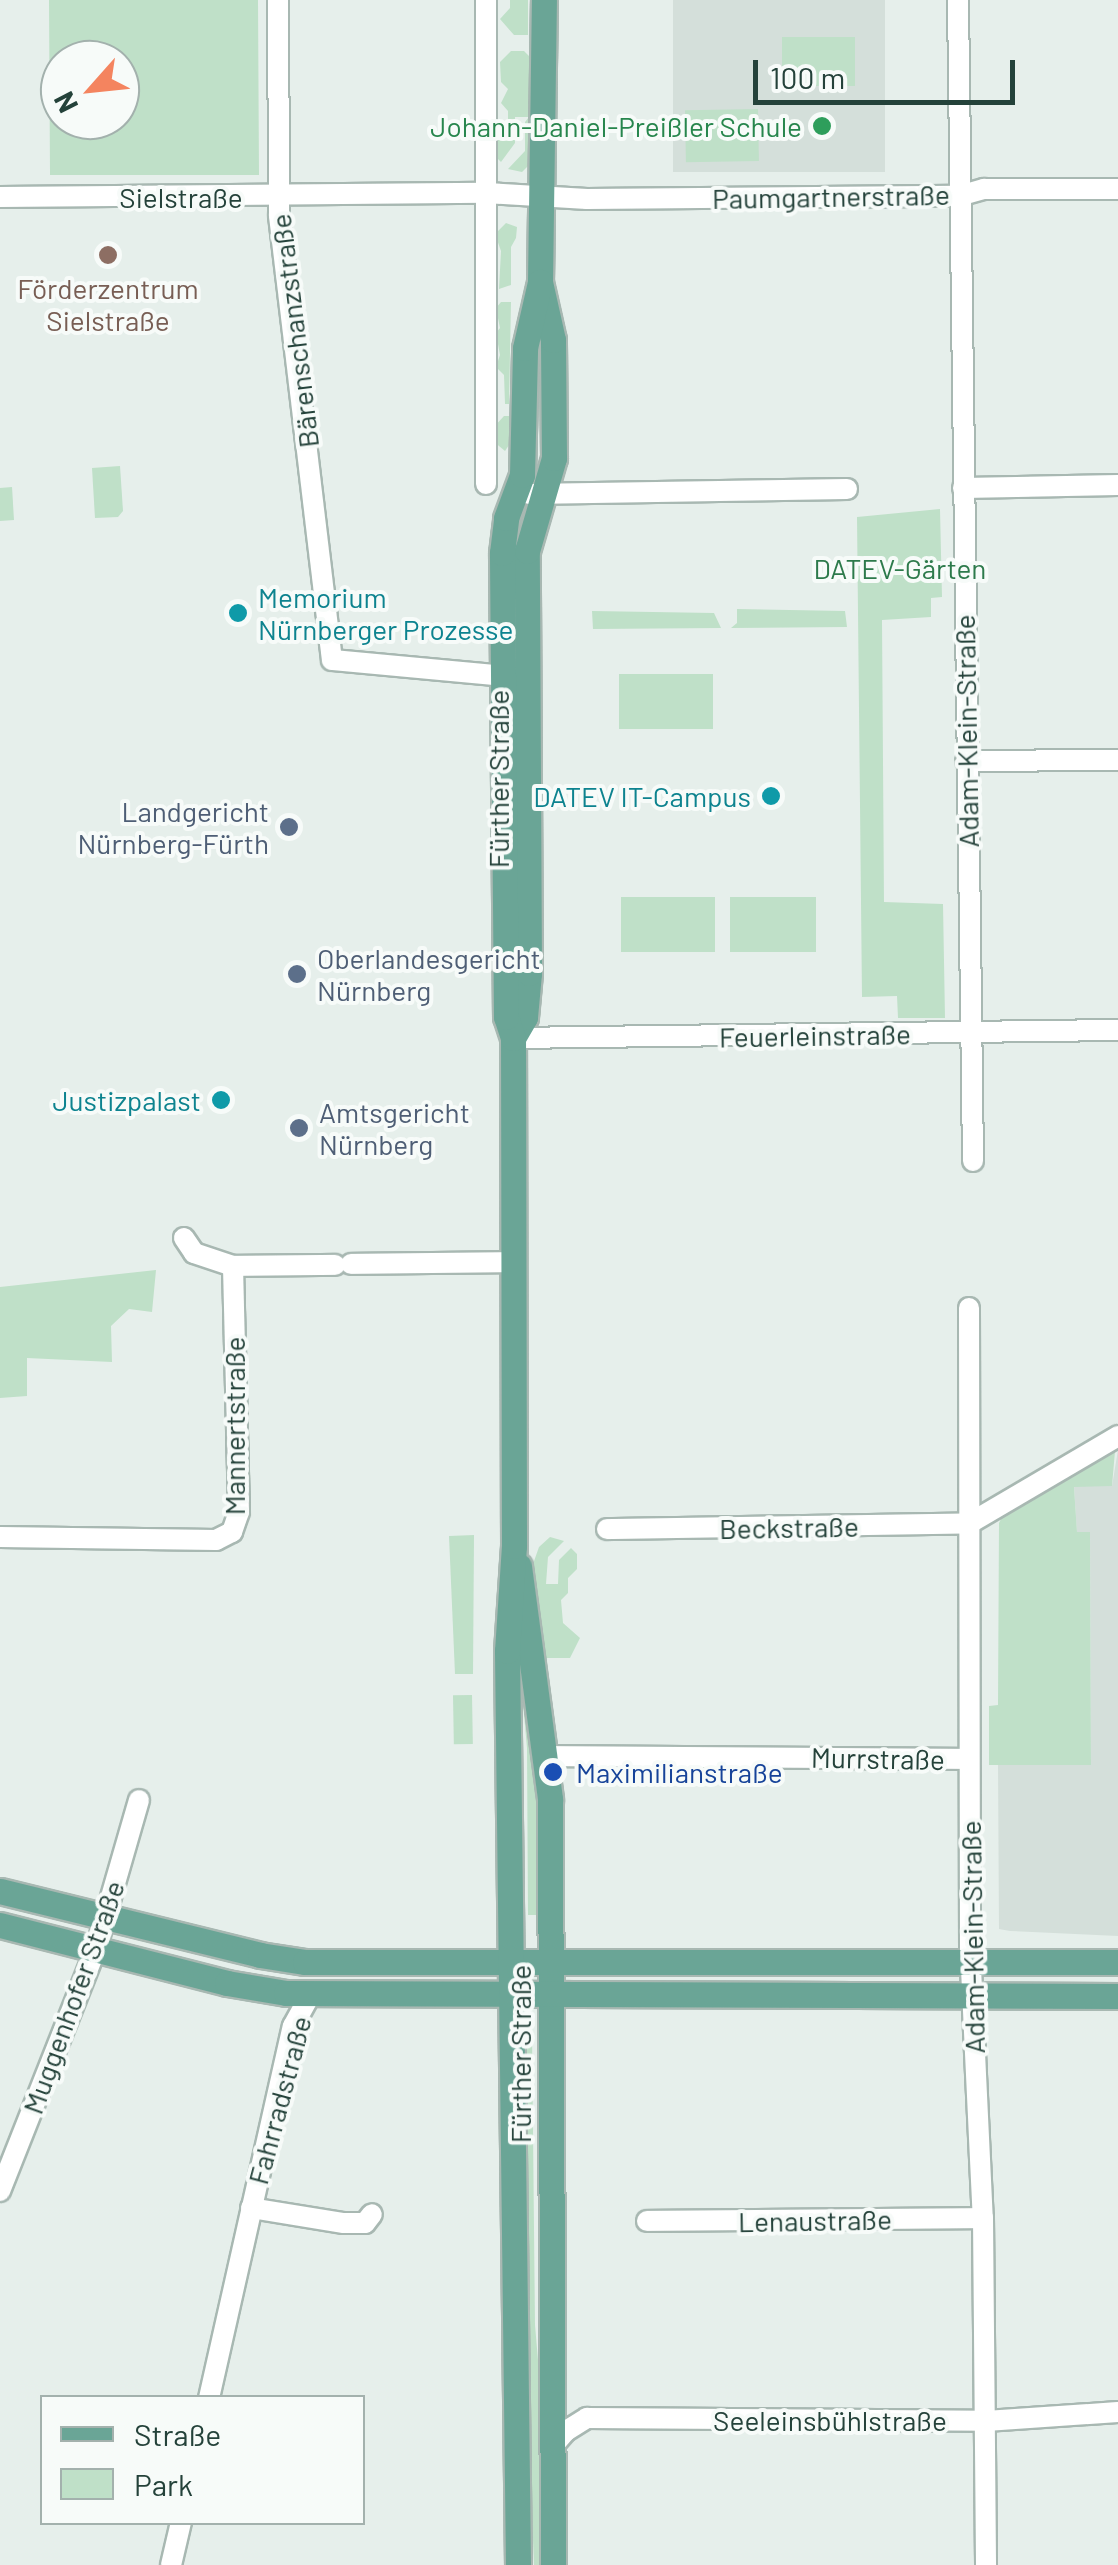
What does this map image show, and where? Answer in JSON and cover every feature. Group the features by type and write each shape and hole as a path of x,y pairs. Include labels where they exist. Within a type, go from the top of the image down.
{"main road":[{"name":"Fürther Straße","path":"518,2565 507,1650 514,1546 513,1038 506,1017 502,539 524,459 526,348 540,282 544,0"},
{"name":"Fürther Straße","path":"513,1038 525,1017 529,973 526,551 554,458 553,340 540,282"},
{"name":"Fürther Straße","path":"514,1546 547,1756 553,2565"},
{"path":"0,1891 305,1962 1118,1962"},
{"path":"0,1925 245,1988 311,1994 1118,1996"}],"street":[{"name":"Bärenschanzstraße","path":"278,0 279,196 332,660 502,676"},
{"path":"486,0 486,484"},
{"name":"Adam-Klein-Straße","path":"958,0 973,1161"},
{"name":"Paumgartnerstraße","path":"543,196 959,196 984,190 1118,189"},
{"name":"Sielstraße","path":"0,198 486,193 543,196"},
{"path":"963,488 1118,485"},
{"path":"515,494 847,489"},
{"path":"966,760 1118,760"},
{"name":"Feuerleinstraße","path":"513,1038 1118,1030"},
{"path":"184,1238 194,1253 233,1266 513,1262"},
{"name":"Mannertstraße","path":"0,1536 216,1540 232,1532 239,1512 233,1266"},
{"name":"Adam-Klein-Straße","path":"969,1308 971,1994 983,2218 986,2565"},
{"path":"970,1522 1118,1436"},
{"name":"Beckstraße","path":"607,1529 970,1522"},
{"name":"Murrstraße","path":"547,1756 969,1759"},
{"name":"Muggenhofer Straße","path":"0,2191 96,1949 139,1800"},
{"name":"Fahrradstraße","path":"210,2395 291,2034 311,1994"},
{"name":"Fahrradstraße","path":"251,2208 344,2223 365,2223 372,2214"},
{"name":"Lenaustraße","path":"646,2221 983,2218"},
{"name":"Seeleinsbühlstraße","path":"552,2447 566,2431 588,2418 986,2421 1118,2412"},
{"path":"171,2565 180,2525"}],"shaded area":[{"name":"Johann-Daniel-Preißler Schule","path":"673,0 885,0 885,172 673,172"},
{"path":"1118,1450 1118,1936 999,1929 998,1764 1091,1764 1090,1533 1077,1533 1074,1486 1112,1486"}],"green space":[{"path":"49,0 258,0 259,175 50,175 50,140 140,140 140,40 49,40"},
{"path":"510,0 528,0 528,35 514,35 500,19 510,8"},
{"path":"782,37 855,37 855,86 782,86"},
{"path":"511,51 524,51 530,57 531,163 522,172 508,169 525,151 525,122 529,117 515,117 515,143 501,162 497,158 497,140 508,128 508,111 501,103 508,89 501,82 500,62"},
{"path":"758,109 759,161 686,162 685,110"},
{"path":"506,223 517,227 516,238 511,247 511,285 499,289 501,251 495,234"},
{"path":"501,302 511,302 509,404 505,404 504,375 496,367 500,355 496,333 500,328 496,308"},
{"path":"504,416 512,416 513,439 505,451 493,441 493,428"},
{"path":"120,466 123,511 118,517 95,518 92,468"},
{"path":"12,487 14,520 0,521 0,488"},
{"name":"DATEV-Gärten","path":"940,509 942,597 931,598 931,617 882,620 884,902 943,904 945,1018 898,1018 897,996 862,997 857,517"},
{"path":"737,609 845,611 847,627 731,628 737,623"},
{"path":"592,611 714,613 721,628 593,629"},
{"path":"619,674 713,674 713,729 619,729"},
{"path":"621,897 715,897 715,952 621,952"},
{"path":"730,897 816,897 816,952 730,952"},
{"path":"156,1270 152,1312 129,1309 111,1326 112,1362 27,1358 27,1396 0,1398 0,1287"},
{"path":"1115,1451 1112,1486 1074,1487 1077,1532 1090,1532 1091,1765 989,1765 989,1706 998,1705 999,1523 1003,1515"},
{"path":"474,1535 473,1674 455,1674 449,1536"},
{"path":"550,1537 564,1541 548,1557 546,1584 558,1584 559,1560 571,1548 577,1554 577,1569 568,1578 568,1593 561,1600 563,1623 580,1638 570,1658 545,1658 533,1564 539,1547"},
{"path":"519,1658 538,1742 543,1915 528,1915 527,1748"},
{"path":"453,1695 472,1695 473,1744 454,1744"},
{"path":"522,2033 532,2033 535,2325 545,2442 545,2565 534,2565 524,2320"}],"place":[{"name":"Johann-Daniel-Preißler Schule","path":"822,126"},
{"name":"Förderzentrum Sielstraße","path":"108,255"},
{"name":"Memorium Nürnberger Prozesse","path":"238,613"},
{"name":"DATEV IT-Campus","path":"771,796"},
{"name":"Landgericht Nürnberg-Fürth","path":"289,827"},
{"name":"Oberlandesgericht Nürnberg","path":"297,974"},
{"name":"Justizpalast","path":"221,1100"},
{"name":"Amtsgericht Nürnberg","path":"299,1128"},
{"name":"Maximilianstraße","path":"553,1772"}]}
